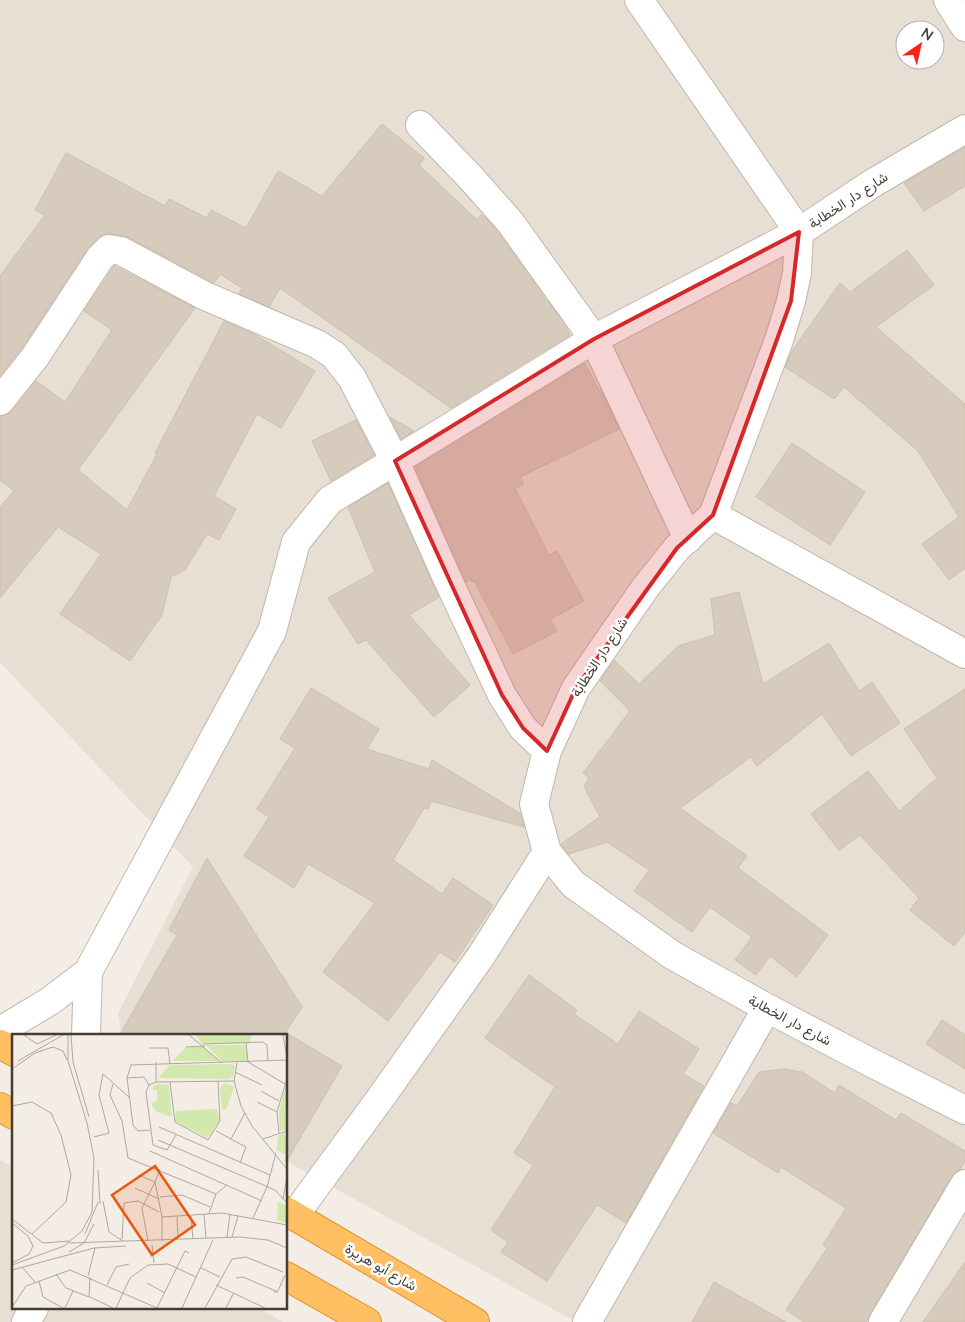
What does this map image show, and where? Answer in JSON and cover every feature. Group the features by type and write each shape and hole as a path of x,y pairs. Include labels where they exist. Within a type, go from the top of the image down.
{"highway":[{"path":"0,1044 12,1051"},
{"path":"0,1107 12,1114"},
{"name":"شارع أبو هريرة","path":"290,1214 475,1322"},
{"path":"288,1277 367,1322"}],"street":[{"path":"0,1030 50,1001 88,972 272,631 296,542 330,500 594,339 799,232 639,0"},
{"path":"948,0 965,27"},
{"path":"420,125 472,178 510,222 594,339 688,539"},
{"name":"شارع دار الخطابة","path":"965,129 873,183 799,232 797,273 791,301 779,340 713,515 677,548 645,588 576,688 547,751 534,804 547,852 574,884 672,955 767,1008 965,1110"},
{"path":"0,401 35,357 100,258 109,249 122,251 203,295 317,344 334,355 352,378 395,461 502,694 524,728 547,751"},
{"path":"713,515 965,654"},
{"path":"290,1214 382,1096 481,956 547,852"},
{"path":"86,1034 88,972"},
{"path":"587,1322 767,1008"},
{"path":"882,1322 965,1184"},
{"path":"26,1322 33,1310"}],"highlighted area":[{"path":"799,232 791,301 713,515 677,548 576,688 547,751 523,728 502,695 395,461 594,339"}],"shaded area":[{"path":"0,0 965,0 965,1322 576,1322 288,1162 288,1034 122,1034 118,1013 193,867 0,662"},
{"path":"0,1160 12,1167 12,1310 262,1310 283,1322 0,1322"}],"building":[{"path":"382,124 424,158 419,165 477,220 481,215 488,220 564,323 570,335 451,408 280,288 269,307 239,294 242,288 220,274 214,283 128,237 104,234 87,249 22,348 0,376 0,276 45,215 35,210 66,153 165,206 169,199 207,218 211,210 246,228 278,171 322,196"},
{"path":"965,147 965,186 924,211 904,183"},
{"path":"907,250 934,285 876,327 965,404 965,568 949,580 922,544 959,517 918,451 844,387 834,399 785,367 792,351 840,283 850,292"},
{"path":"114,266 195,308 78,470 127,510 224,321 254,334 315,371 281,428 257,414 214,496 236,509 219,540 207,534 185,570 171,577 162,615 130,661 60,614 101,554 58,527 0,598 0,507 14,491 0,480 0,416 12,411 36,381 65,402 112,330 84,311"},
{"path":"585,363 619,429 520,477 524,484 515,488 549,555 557,551 584,601 550,619 557,631 513,654 474,581 472,582 471,579 466,582 415,467"},
{"path":"390,417 414,431 401,439"},
{"path":"356,420 374,455 331,481 312,441"},
{"path":"792,443 865,492 830,545 756,497"},
{"path":"388,483 439,597 409,615 470,685 434,717 366,640 358,644 328,598 375,572 348,507"},
{"path":"739,592 763,684 829,643 859,691 872,682 900,723 851,756 822,714 757,766 751,757 680,808 747,856 738,868 828,935 797,977 770,956 756,975 735,960 752,937 710,907 692,932 634,891 649,870 607,842 569,854 561,844 600,817 584,786 589,778 583,773 630,711 600,681 614,660 639,684 678,646 715,635 711,599"},
{"path":"311,688 379,729 367,749 429,769 432,760 521,814 524,827 431,801 428,809 424,808 393,860 442,894 453,878 493,905 455,962 440,952 388,1021 323,972 375,903 308,864 294,888 244,856 269,817 257,809 295,748 280,739"},
{"path":"965,689 965,932 954,946 910,910 919,898 860,835 839,850 811,814 868,771 899,811 937,778 904,729"},
{"path":"207,858 302,1007 284,1034 120,1034 177,935 169,930"},
{"path":"529,975 577,1010 574,1014 618,1044 639,1011 699,1049 683,1074 704,1086 626,1223 597,1205 547,1281 501,1252 508,1242 491,1230 533,1165 514,1153 555,1087 485,1038"},
{"path":"942,1020 965,1035 965,1069 926,1044"},
{"path":"288,1034 342,1066 288,1159"},
{"path":"783,1069 802,1072 835,1093 839,1085 896,1120 901,1113 965,1151 965,1161 960,1170 952,1176 866,1322 804,1322 786,1310 827,1248 823,1245 846,1208 781,1167 778,1173 713,1133 731,1103 737,1106 759,1072"},
{"path":"965,1262 965,1322 923,1322"},
{"path":"714,1282 786,1322 692,1322"}]}
